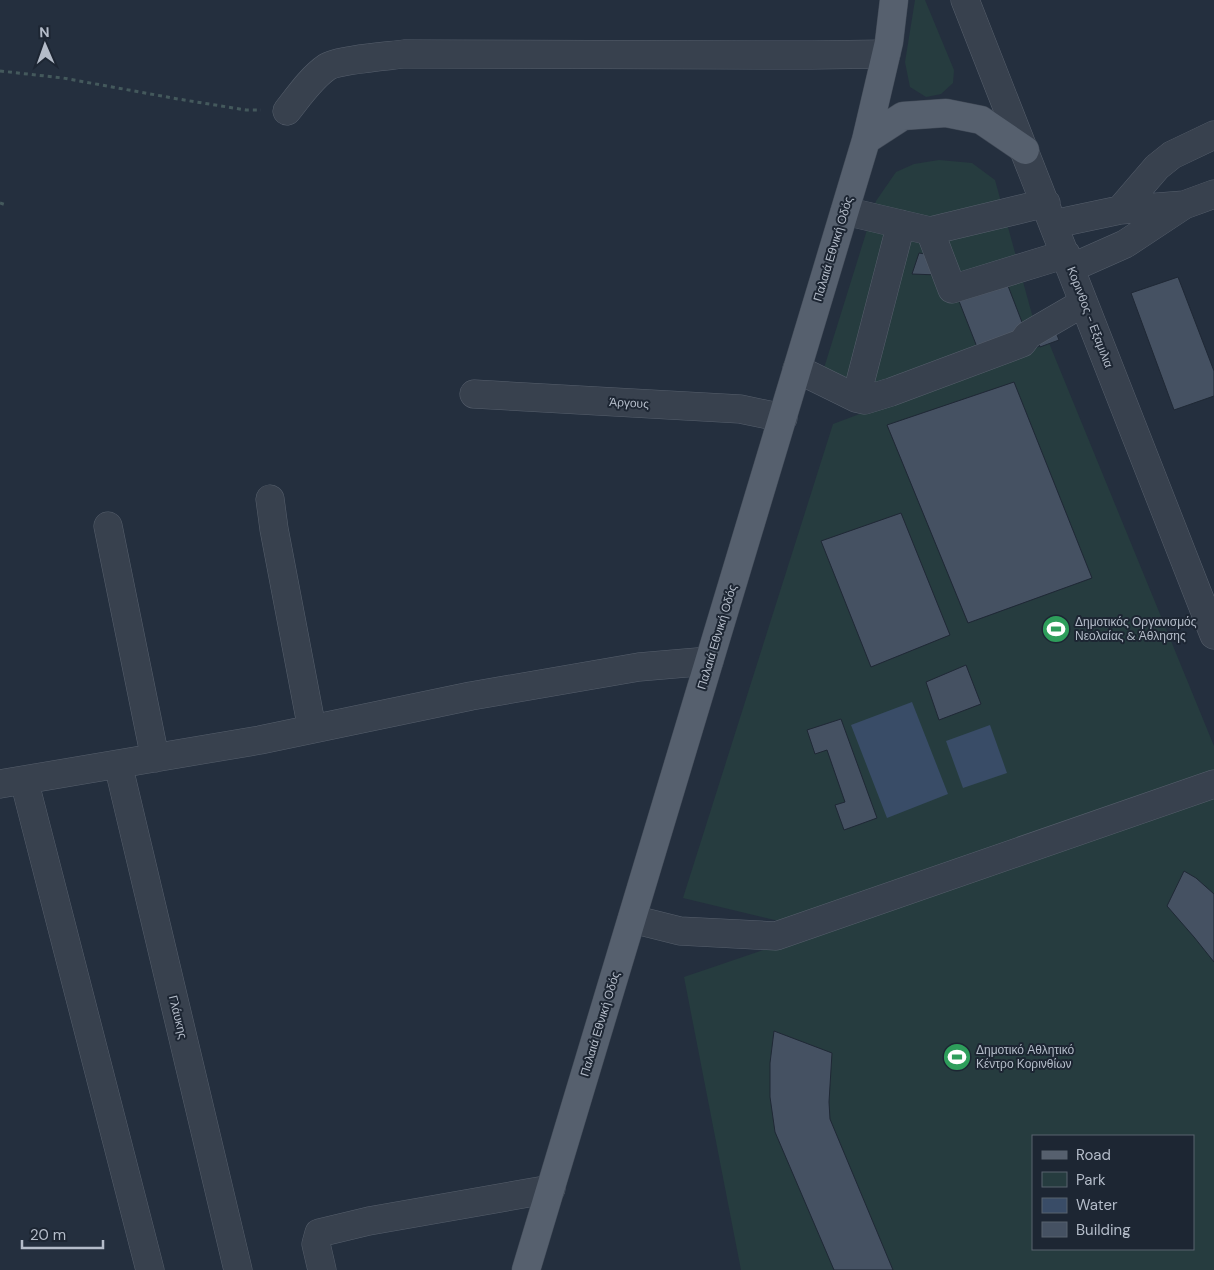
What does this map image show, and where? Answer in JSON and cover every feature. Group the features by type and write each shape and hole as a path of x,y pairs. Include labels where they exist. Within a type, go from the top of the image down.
{"main road":[{"name":"Παλαιά Εθνική Οδός","path":"526,1270 866,140 886,54 894,0"},
{"path":"866,140 903,116 946,113 981,120 1025,150"}],"street":[{"name":"Κορινθος - Εξαμιλια","path":"966,0 1214,635"},
{"path":"287,111 304,89 328,66 404,54 886,54"},
{"path":"1120,210 1157,167 1172,155 1214,135"},
{"path":"930,231 952,290 1068,261 1126,244 1184,205 1214,194"},
{"path":"845,211 930,231 1050,214 1184,205"},
{"path":"854,396 901,224"},
{"path":"797,369 865,400 1022,343 1028,334 1083,303"},
{"name":"Άργους","path":"474,394 740,409 783,418"},
{"path":"270,499 312,729"},
{"path":"108,526 155,758"},
{"path":"150,1270 6,781 260,740 471,696 639,666 710,661"},
{"name":"Γλάυκης","path":"118,764 238,1270"},
{"path":"632,918 680,931 776,936 1214,784"},
{"path":"322,1270 316,1244 319,1233 370,1221 551,1189"}],"path":[{"path":"0,71 63,78 178,100 246,110 287,111"},
{"path":"0,203 6,205"}],"green space":[{"path":"915,0 925,0 954,70 953,83 941,94 926,97 910,87 905,62"},
{"path":"939,160 972,163 995,180 1036,329 874,389 824,368 876,201 896,172 914,164"},
{"name":"Δημοτικός Οργανισμός Νεολαίας & Άθλησης","path":"1049,343 1214,746 1214,770 783,922 683,898 833,424","holes":["1014,382 1092,578 968,623 887,425","901,513 950,635 871,667 821,541","966,666 981,704 940,719 926,682","841,719 876,818 844,829 835,805 845,802 827,750 808,731"]},
{"name":"Δημοτικό Αθλητικό Κέντρο Κορινθίων","path":"1214,797 1214,1270 741,1270 684,977"}],"water":[{"path":"912,702 948,794 887,818 851,725"},
{"path":"990,725 1007,773 963,788 946,741"}],"building":[{"path":"919,253 931,255 938,275 912,274"},
{"path":"1178,277 1214,371 1214,396 1174,410 1131,293"},
{"path":"1005,278 1025,330 977,347 957,296"},
{"path":"1054,327 1059,340 1040,347 1036,334"},
{"path":"1014,382 1092,578 968,623 887,425"},
{"path":"901,513 950,635 871,667 821,541"},
{"path":"966,665 981,704 939,720 926,682"},
{"path":"841,719 877,818 844,830 835,805 845,802 827,750 815,754 807,730"},
{"path":"1184,871 1196,878 1214,894 1214,962 1167,906"},
{"path":"774,1031 832,1053 829,1102 830,1119 893,1270 834,1270 775,1132 770,1097 770,1063"}],"place":[{"name":"Δημοτικός Οργανισμός Νεολαίας & Άθλησης","path":"1056,629"},
{"name":"Δημοτικό Αθλητικό Κέντρο Κορινθίων","path":"957,1057"}]}
